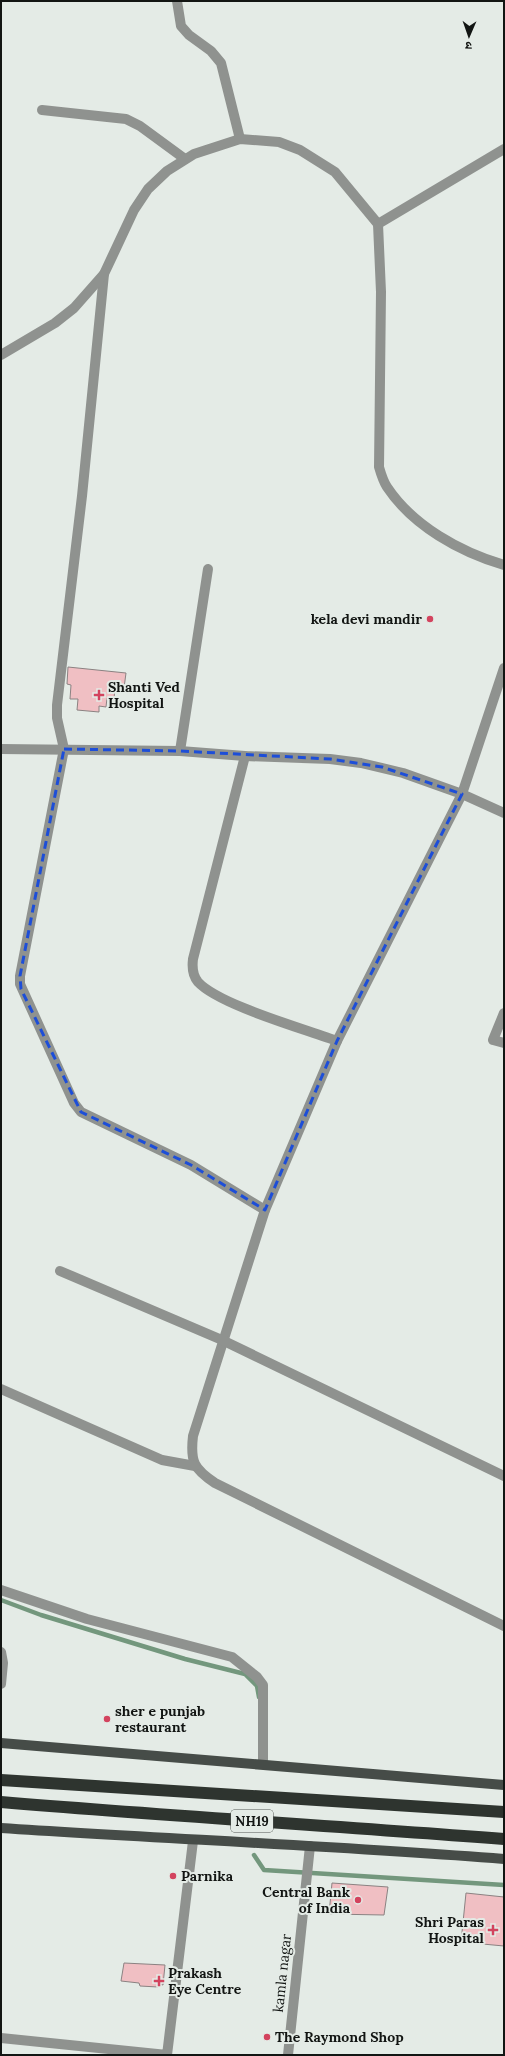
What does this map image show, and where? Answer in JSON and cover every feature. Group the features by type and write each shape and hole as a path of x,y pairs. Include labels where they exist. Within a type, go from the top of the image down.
{"highway":[{"name":"NH19","path":"1,1780 504,1812"},
{"name":"NH19","path":"1,1802 196,1818 312,1824 504,1839"}],"main road":[{"path":"1,1743 504,1785"},
{"path":"1,1828 504,1859"}],"street":[{"path":"177,1 181,26 189,35 211,50 221,63 240,139"},
{"path":"42,110 126,119 140,126 185,159"},
{"path":"1,355 55,323 74,308 104,274 134,210 148,189 167,171 194,154 240,139 279,142 300,150 335,172 378,224 381,292 378,467 387,487 413,516 447,542 479,557 504,565"},
{"path":"378,224 504,149"},
{"path":"104,274 82,496 57,705 57,718 64,749 20,976 21,989 74,1103 81,1112 191,1165 265,1210"},
{"path":"180,750 208,569"},
{"path":"504,668 462,794 337,1041 265,1210 222,1340 193,1436 192,1449 195,1466 202,1474 215,1483 504,1626"},
{"path":"1,749 180,750 245,756 330,759 361,763 403,773 462,794 504,813"},
{"path":"245,756 193,959 194,975 199,983 208,990 230,1002 337,1041"},
{"path":"504,1013 493,1040 504,1042"},
{"path":"60,1271 222,1340 504,1476"},
{"path":"1,1389 162,1460 195,1466"},
{"path":"1,1590 87,1619 232,1658 257,1676 262,1685 263,1764"},
{"path":"1,1652 3,1663 1,1684"},
{"path":"1,2038 167,2055 194,1841"},
{"name":"kamla nagar","path":"288,2055 310,1846"}],"highlighted area":[{"path":"64,749 180,751 330,759 382,767 462,794 337,1041 265,1210 191,1165 81,1112 21,989 20,976"}],"building":[{"path":"68,667 126,673 124,688 115,687 114,699 107,698 106,707 99,706 99,712 77,710 78,699 70,699 71,685 67,684"},
{"name":"Central Bank of India","path":"332,1883 388,1887 384,1915 329,1914"},
{"path":"466,1893 504,1897 504,1946 461,1942"},
{"path":"124,1963 165,1965 163,1985 159,1984 158,1987 140,1986 139,1983 121,1981"}],"waterway":[{"path":"1,1600 41,1615 185,1659 245,1674 257,1686 259,1697"},
{"path":"254,1855 264,1870 504,1885"}],"place":[{"name":"kela devi mandir","path":"430,619"},
{"name":"Shanti Ved Hospital","path":"99,695"},
{"name":"sher e punjab restaurant","path":"107,1719"},
{"name":"Parnika","path":"173,1876"},
{"name":"Central Bank of India","path":"358,1900"},
{"name":"Shri Paras Hospital","path":"493,1930"},
{"name":"Prakash Eye Centre","path":"159,1981"},
{"name":"The Raymond Shop","path":"267,2037"}]}
